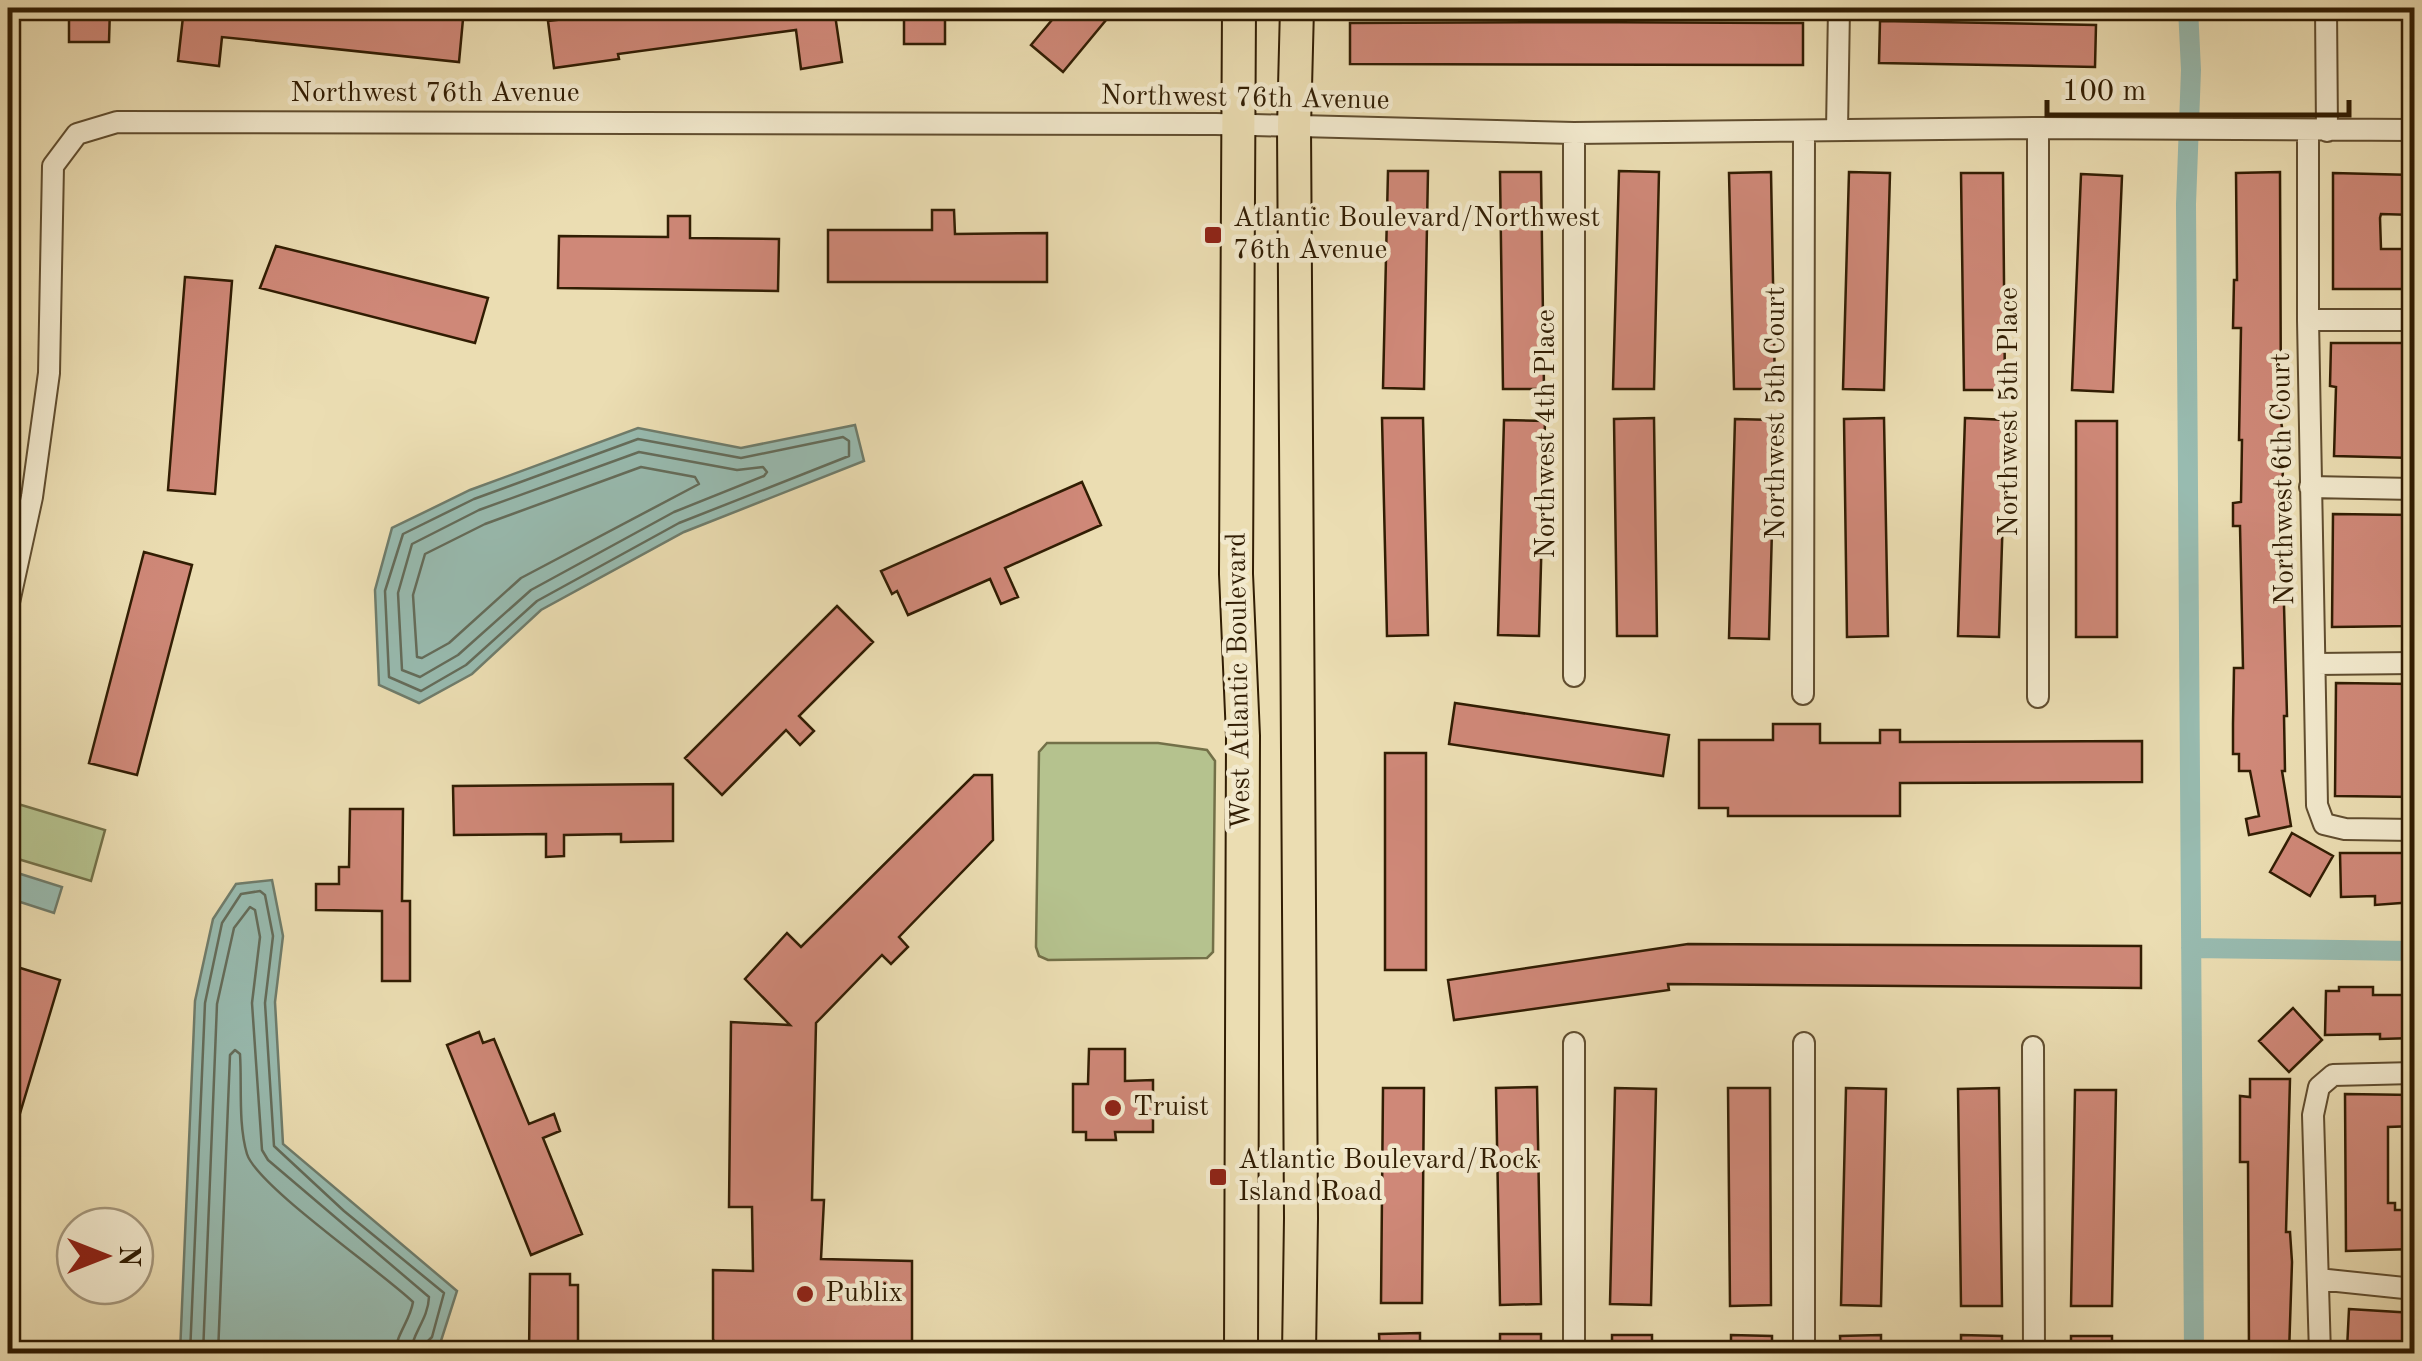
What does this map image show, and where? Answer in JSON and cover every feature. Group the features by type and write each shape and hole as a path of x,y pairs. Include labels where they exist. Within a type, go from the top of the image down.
{"main road":[{"name":"West Atlantic Boulevard","path":"1239,8 1236,574 1244,736 1241,1354"},
{"name":"West Atlantic Boulevard","path":"1297,8 1294,127 1299,1354"}],"street":[{"path":"1837,130 1839,8"},
{"name":"Northwest 6th Court","path":"2326,8 2308,320 2317,805 2324,824 2345,829 2414,830"},
{"name":"Northwest 76th Avenue","path":"8,607 32,497 49,374 52,166 77,134 117,122 1239,124 1574,132 2414,130"},
{"name":"Northwest 5th Place","path":"2038,128 2038,696"},
{"name":"Northwest 4th Place","path":"1574,132 1574,676"},
{"name":"Northwest 5th Court","path":"1804,132 1804,694"},
{"path":"2308,320 2414,320"},
{"path":"2310,487 2414,489"},
{"path":"2316,664 2414,663"},
{"path":"1574,1043 1574,1354"},
{"path":"1804,1044 1804,1354"},
{"path":"2034,1047 2034,1354"},
{"path":"2320,1354 2313,1115 2319,1086 2334,1074 2414,1073"},
{"path":"2318,1279 2414,1288"}],"green space":[{"path":"1047,743 1158,743 1207,750 1215,761 1213,952 1207,958 1048,960 1039,956 1039,752"},
{"path":"8,801 105,830 91,881 8,856"}],"water":[{"path":"855,425 864,461 684,532 541,610 472,674 419,703 379,685 375,590 392,528 470,490 638,428 741,448"},
{"path":"8,870 62,887 54,913 8,898"},
{"path":"272,880 283,936 275,1002 283,1144 457,1291 440,1344 427,1353 180,1353 195,1001 213,919 236,884"}],"building":[{"path":"69,8 110,8 109,42 69,42"},
{"path":"184,8 353,8 463,19 459,62 222,37 219,66 178,61"},
{"path":"655,8 834,8 842,62 801,69 796,30 618,54 619,59 554,68 548,21"},
{"path":"904,8 945,8 945,44 904,44"},
{"path":"1062,8 1116,8 1063,72 1031,45"},
{"path":"1880,21 2096,25 2095,67 1879,63"},
{"path":"1350,23 1803,23 1803,65 1350,64"},
{"path":"1388,171 1428,171 1424,389 1383,388"},
{"path":"1619,171 1659,172 1654,389 1613,389"},
{"path":"1500,172 1541,172 1544,389 1503,389"},
{"path":"1771,172 1775,389 1734,389 1729,173"},
{"path":"1849,172 1890,173 1884,390 1843,389"},
{"path":"2280,172 2281,421 2285,447 2281,495 2287,716 2282,771 2291,826 2249,835 2246,819 2259,816 2250,771 2239,771 2239,754 2233,754 2234,668 2243,668 2240,526 2233,526 2233,503 2241,502 2242,440 2241,328 2233,328 2237,280 2236,173"},
{"path":"1961,173 2003,173 2005,390 1964,390"},
{"path":"2333,173 2414,175 2414,215 2381,214 2380,218 2381,249 2414,249 2414,289 2333,289"},
{"path":"2081,174 2122,176 2113,392 2072,390"},
{"path":"932,210 954,210 955,234 1047,233 1047,282 828,282 828,230 932,230"},
{"path":"668,216 690,216 690,238 779,239 778,291 558,288 559,236 668,237"},
{"path":"276,246 488,298 475,343 260,288"},
{"path":"185,277 232,281 215,494 168,490"},
{"path":"2331,343 2414,343 2414,458 2334,456 2336,387 2330,386"},
{"path":"1382,418 1423,418 1428,635 1387,636"},
{"path":"1654,418 1657,636 1617,636 1614,419"},
{"path":"1884,418 1888,636 1847,637 1844,419"},
{"path":"1965,418 2006,420 1999,637 1958,636"},
{"path":"1735,419 1775,420 1769,639 1729,638"},
{"path":"1504,420 1545,421 1539,636 1498,635"},
{"path":"2076,421 2117,421 2117,637 2076,637"},
{"path":"1082,482 1101,525 1005,568 1018,597 1001,604 990,579 908,615 897,591 892,594 881,571"},
{"path":"2333,514 2414,515 2414,626 2332,627"},
{"path":"144,552 192,565 137,775 89,763"},
{"path":"837,606 873,642 799,716 814,731 800,745 786,730 722,795 685,758"},
{"path":"2336,683 2414,684 2414,797 2335,796"},
{"path":"1455,703 1669,735 1663,776 1449,744"},
{"path":"1773,724 1820,724 1820,743 1880,743 1880,730 1900,730 1900,742 2142,741 2142,782 1900,783 1900,816 1728,816 1728,808 1699,808 1699,740 1773,740"},
{"path":"1385,753 1426,753 1426,970 1385,970"},
{"path":"974,775 992,775 993,840 899,937 908,947 891,964 882,955 816,1023 812,1200 824,1200 821,1259 912,1261 912,1354 719,1354 713,1339 713,1270 753,1271 752,1207 729,1207 731,1022 790,1025 745,979 787,933 801,947"},
{"path":"673,784 673,841 621,842 621,834 564,835 564,856 546,857 546,834 454,835 453,786"},
{"path":"350,809 403,809 402,901 410,901 410,981 382,981 382,911 316,910 316,884 339,884 339,867 349,867"},
{"path":"2292,833 2333,856 2310,896 2270,872"},
{"path":"2340,853 2414,853 2414,902 2375,905 2375,896 2341,897"},
{"path":"1688,944 2141,946 2141,988 1668,984 1669,990 1454,1020 1448,980"},
{"path":"17,967 60,980 12,1140 8,1140 8,999"},
{"path":"2339,987 2373,987 2373,995 2414,995 2414,1038 2325,1035 2326,991 2339,991"},
{"path":"2293,1008 2322,1040 2289,1072 2259,1041"},
{"path":"479,1032 483,1043 494,1039 529,1124 554,1114 560,1131 543,1138 582,1234 531,1255 447,1045"},
{"name":"Truist","path":"1089,1049 1125,1049 1125,1081 1153,1080 1153,1132 1115,1132 1116,1140 1086,1140 1086,1132 1073,1132 1073,1084 1088,1084"},
{"path":"2250,1079 2290,1079 2286,1232 2290,1232 2292,1262 2289,1354 2249,1354 2248,1162 2240,1162 2240,1096 2250,1097"},
{"path":"1537,1087 1541,1304 1500,1305 1496,1088"},
{"path":"1383,1088 1424,1088 1422,1303 1381,1303"},
{"path":"1615,1088 1656,1089 1651,1305 1610,1304"},
{"path":"1728,1088 1770,1088 1771,1305 1730,1306"},
{"path":"1846,1088 1886,1089 1881,1306 1841,1305"},
{"path":"1999,1088 2002,1306 1961,1306 1958,1089"},
{"path":"2075,1090 2116,1090 2112,1306 2071,1306"},
{"path":"2345,1094 2414,1095 2414,1126 2388,1127 2388,1203 2395,1203 2395,1210 2414,1210 2414,1249 2346,1251"},
{"path":"530,1274 570,1274 570,1285 578,1285 578,1354 529,1354"},
{"path":"2349,1309 2414,1313 2414,1354 2347,1349"},
{"path":"1420,1333 1420,1354 1380,1354 1379,1334"},
{"path":"1500,1334 1541,1334 1541,1354 1500,1354"},
{"path":"1612,1335 1652,1335 1652,1354 1612,1354"},
{"path":"1731,1335 1772,1336 1772,1354 1731,1354"},
{"path":"1881,1335 1881,1354 1841,1354 1840,1336"},
{"path":"1961,1335 2002,1336 2002,1354 1961,1354"},
{"path":"2071,1336 2112,1336 2112,1354 2071,1354"}],"waterway":[{"path":"2188,8 2194,1354"},
{"path":"2191,948 2414,951"}],"place":[{"name":"Atlantic Boulevard/Northwest 76th Avenue","path":"1213,235"},
{"name":"Truist","path":"1113,1108"},
{"name":"Atlantic Boulevard/Rock Island Road","path":"1218,1177"},
{"name":"Publix","path":"805,1294"}]}
